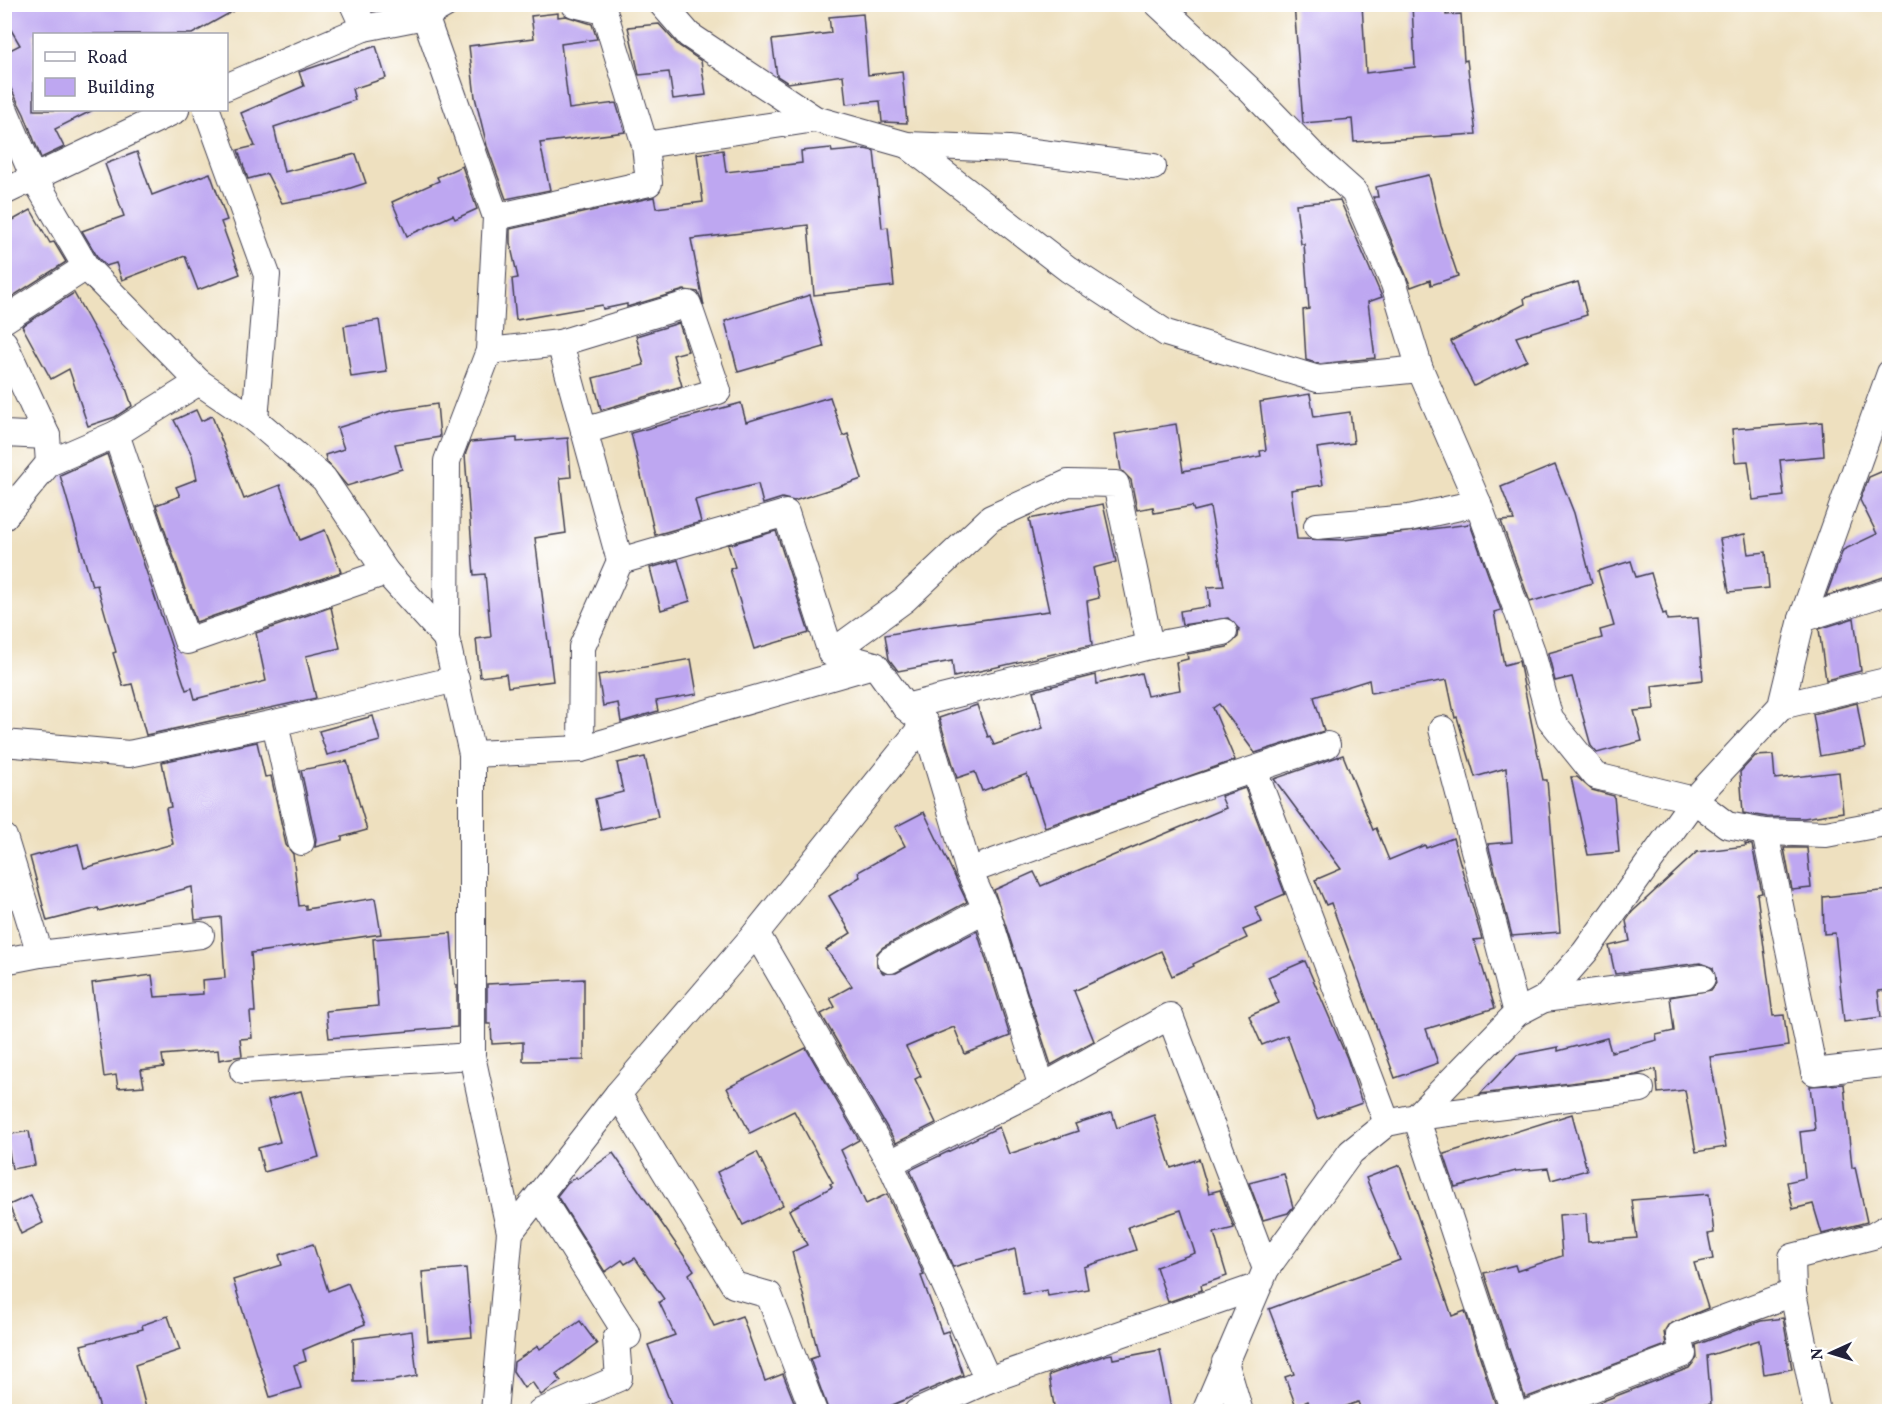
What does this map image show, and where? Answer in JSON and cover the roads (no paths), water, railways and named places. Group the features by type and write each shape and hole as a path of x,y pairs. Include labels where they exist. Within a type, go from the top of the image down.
{"street":[{"path":"353,4 364,28"},
{"path":"496,217 649,183 645,145 604,11 574,4"},
{"path":"662,4 689,35 815,119 907,146 1009,149 1154,167"},
{"path":"1158,4 1354,192 1394,284 1420,369 1478,503 1531,649 1551,719 1596,776 1694,800 1727,825 1765,832 1826,834 1890,822"},
{"path":"228,86 364,28 435,10 496,217 489,351 447,461 446,638 472,754 472,1056 510,1232 494,1412"},
{"path":"4,108 33,176 86,267 199,382 255,420 324,479 386,572 446,638"},
{"path":"4,192 33,176 174,111"},
{"path":"207,111 267,275 255,420"},
{"path":"645,145 815,119"},
{"path":"907,146 1068,269 1166,333 1318,379 1420,369"},
{"path":"4,320 86,267"},
{"path":"489,351 560,343 688,304 718,392 584,431"},
{"path":"4,343 47,436 49,463"},
{"path":"560,343 620,561 582,647 581,749"},
{"path":"1544,999 1585,952 1694,800 1781,706 1802,619 1890,373"},
{"path":"4,517 49,463 116,434 199,382"},
{"path":"4,434 47,436"},
{"path":"116,434 187,641 386,572"},
{"path":"831,653 904,600 992,518 1068,483 1116,484 1150,646"},
{"path":"1317,526 1409,518 1478,503"},
{"path":"620,561 786,513 831,653"},
{"path":"1802,619 1890,591"},
{"path":"905,707 1150,646 1224,632"},
{"path":"831,653 875,665 905,707 925,723 969,871 986,909 1042,1087"},
{"path":"472,754 581,749 875,665"},
{"path":"4,742 129,754 275,723 456,679"},
{"path":"1781,706 1890,680"},
{"path":"275,723 301,842"},
{"path":"510,1232 618,1094 756,933 925,723"},
{"path":"1442,729 1517,1013"},
{"path":"969,871 1180,794 1327,745"},
{"path":"1254,770 1387,1123"},
{"path":"1765,832 1814,1072 1890,1064"},
{"path":"4,837 40,954"},
{"path":"890,960 986,909"},
{"path":"756,933 890,1164 988,1380"},
{"path":"4,960 201,935"},
{"path":"1416,1117 1517,1013 1544,999 1702,978"},
{"path":"890,1164 1042,1087 1170,1016 1261,1278"},
{"path":"243,1071 472,1056"},
{"path":"1205,1412 1261,1278 1352,1152 1387,1123 1416,1117 1641,1089"},
{"path":"618,1094 734,1285 769,1295 814,1412"},
{"path":"1416,1117 1514,1412"},
{"path":"540,1196 628,1336 616,1339 620,1378 540,1412"},
{"path":"1817,1412 1793,1293 1792,1257 1873,1236 1890,1227"},
{"path":"917,1412 988,1380 1261,1278"},
{"path":"1530,1412 1683,1354 1679,1335 1793,1293"},
{"path":"1225,1362 1240,1412"}]}
